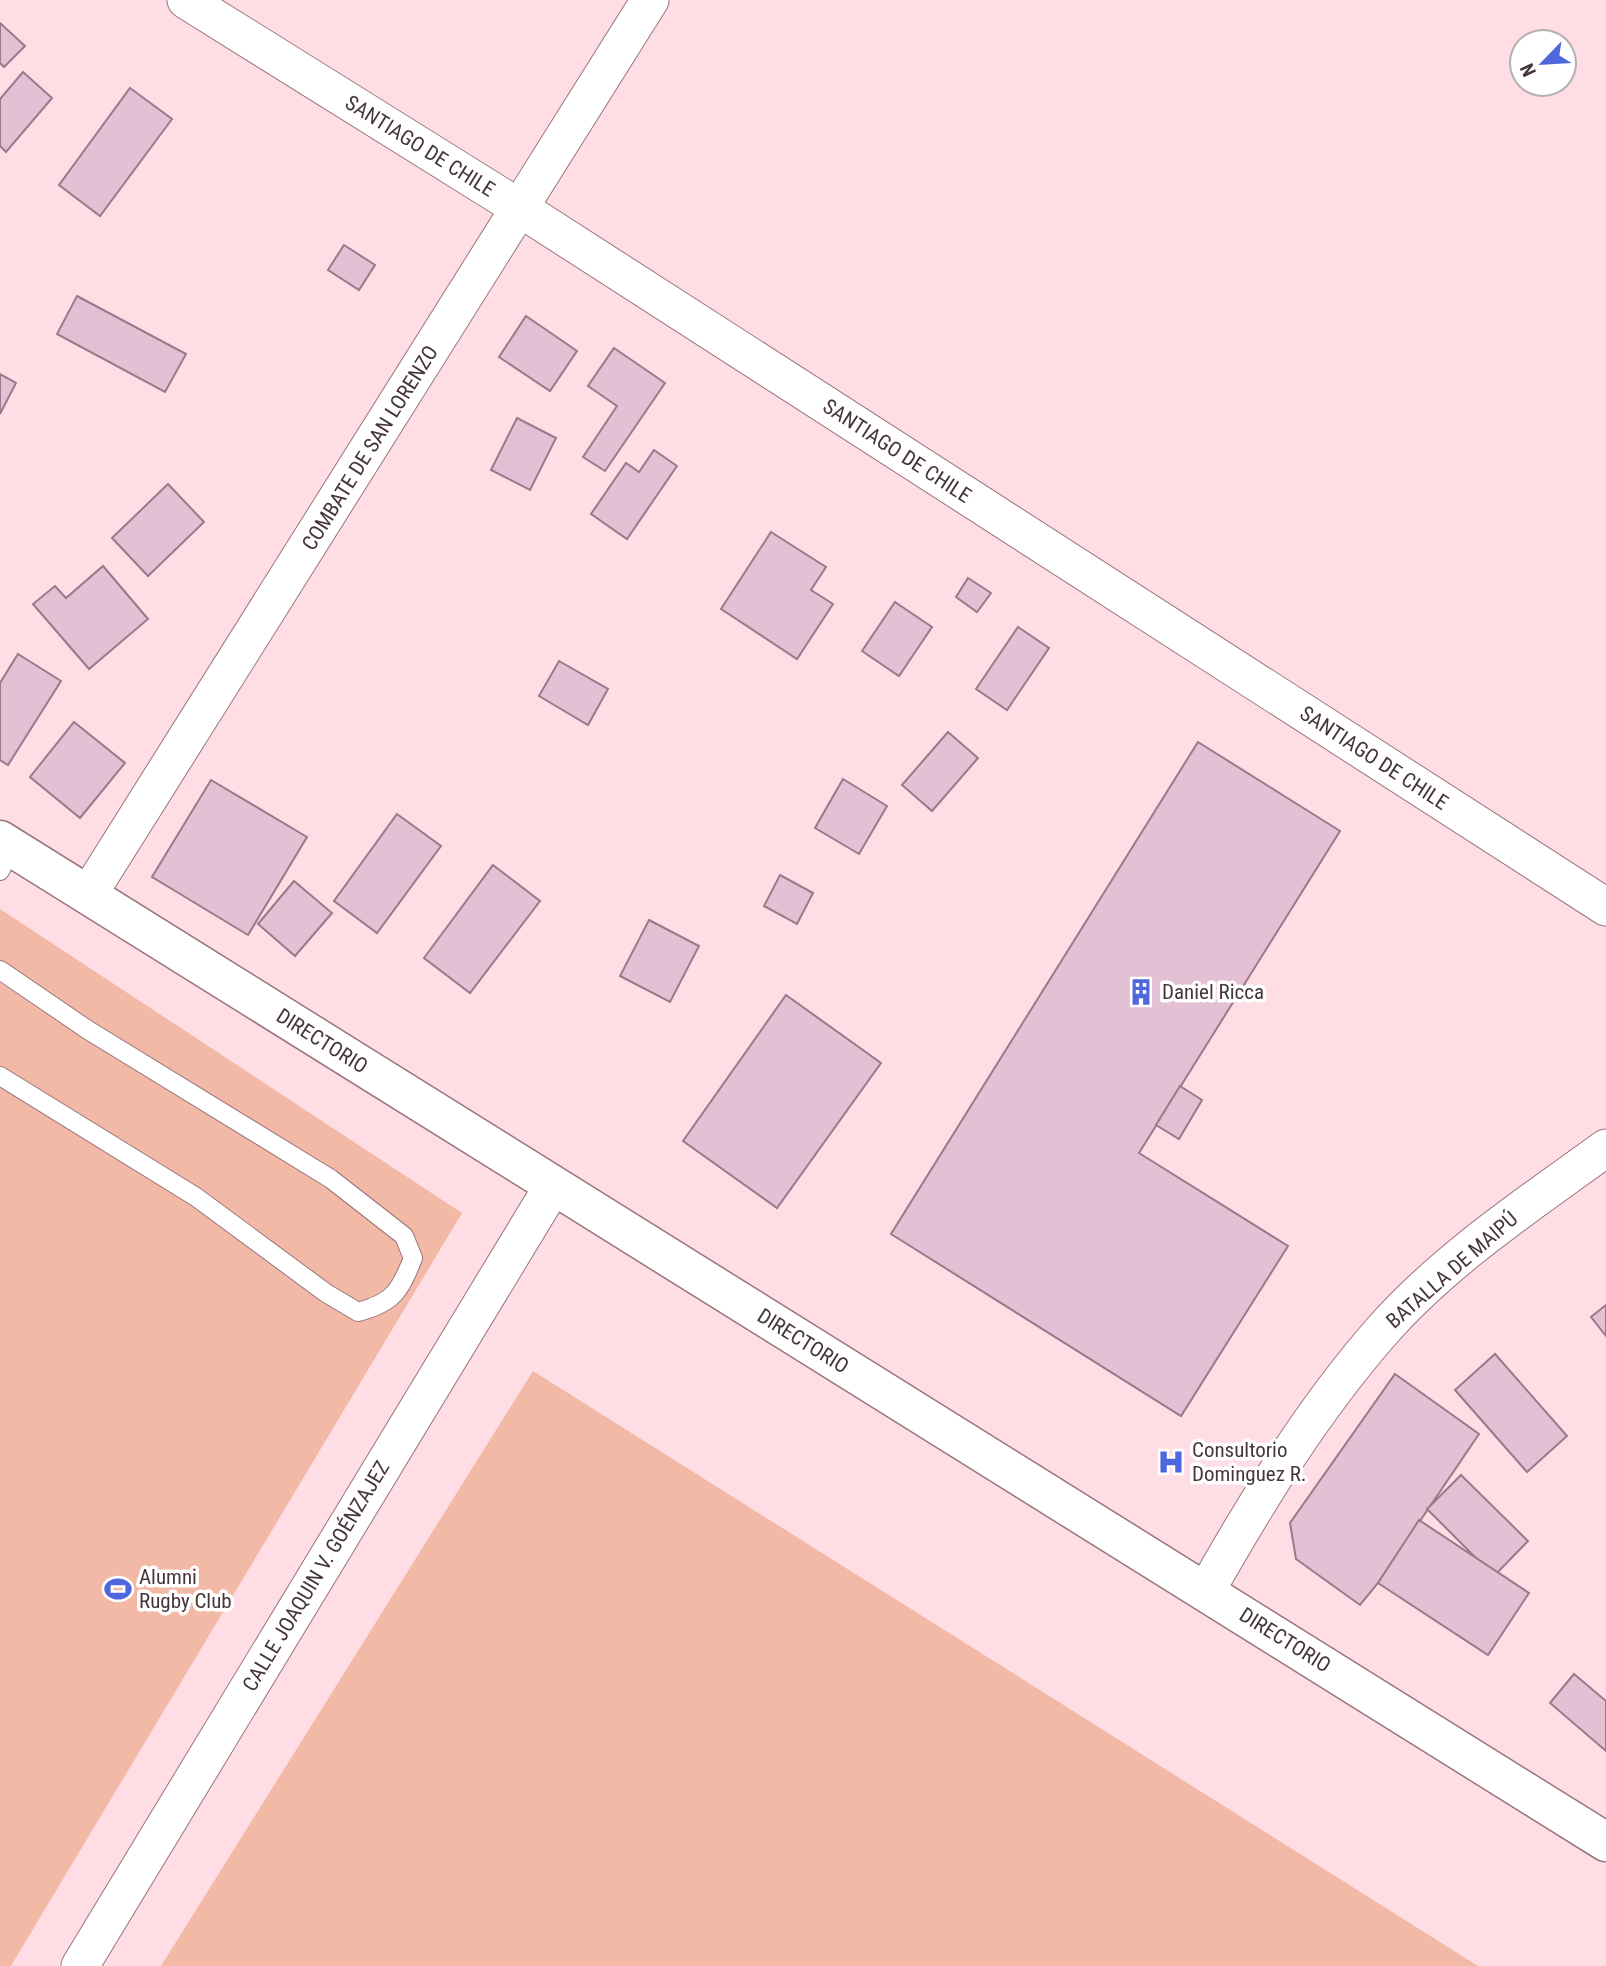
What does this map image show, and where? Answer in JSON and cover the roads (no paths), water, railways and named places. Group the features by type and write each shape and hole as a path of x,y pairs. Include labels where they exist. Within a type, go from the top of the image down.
{"main road":[{"name":"DIRECTORIO","path":"4,853 88,895 1606,1842"}],"street":[{"name":"SANTIAGO DE CHILE","path":"186,0 520,209 1606,907"},
{"name":"COMBATE DE SAN LORENZO","path":"88,895 650,0"},
{"name":"BATALLA DE MAIPÚ","path":"1206,1591 1262,1492 1380,1332 1407,1305 1494,1230 1606,1148"},
{"name":"CALLE JOAQUIN V. GOÉNZAJEZ","path":"80,1966 553,1186"}],"lane":[{"path":"0,970 88,1030 331,1179 404,1236 413,1258 402,1287 380,1306 358,1312 326,1293 196,1197 0,1076"}],"place":[{"name":"Daniel Ricca","path":"1141,992"},
{"name":"Consultorio Dominguez R.","path":"1171,1462"},
{"name":"Alumni Rugby Club","path":"118,1589"}]}
